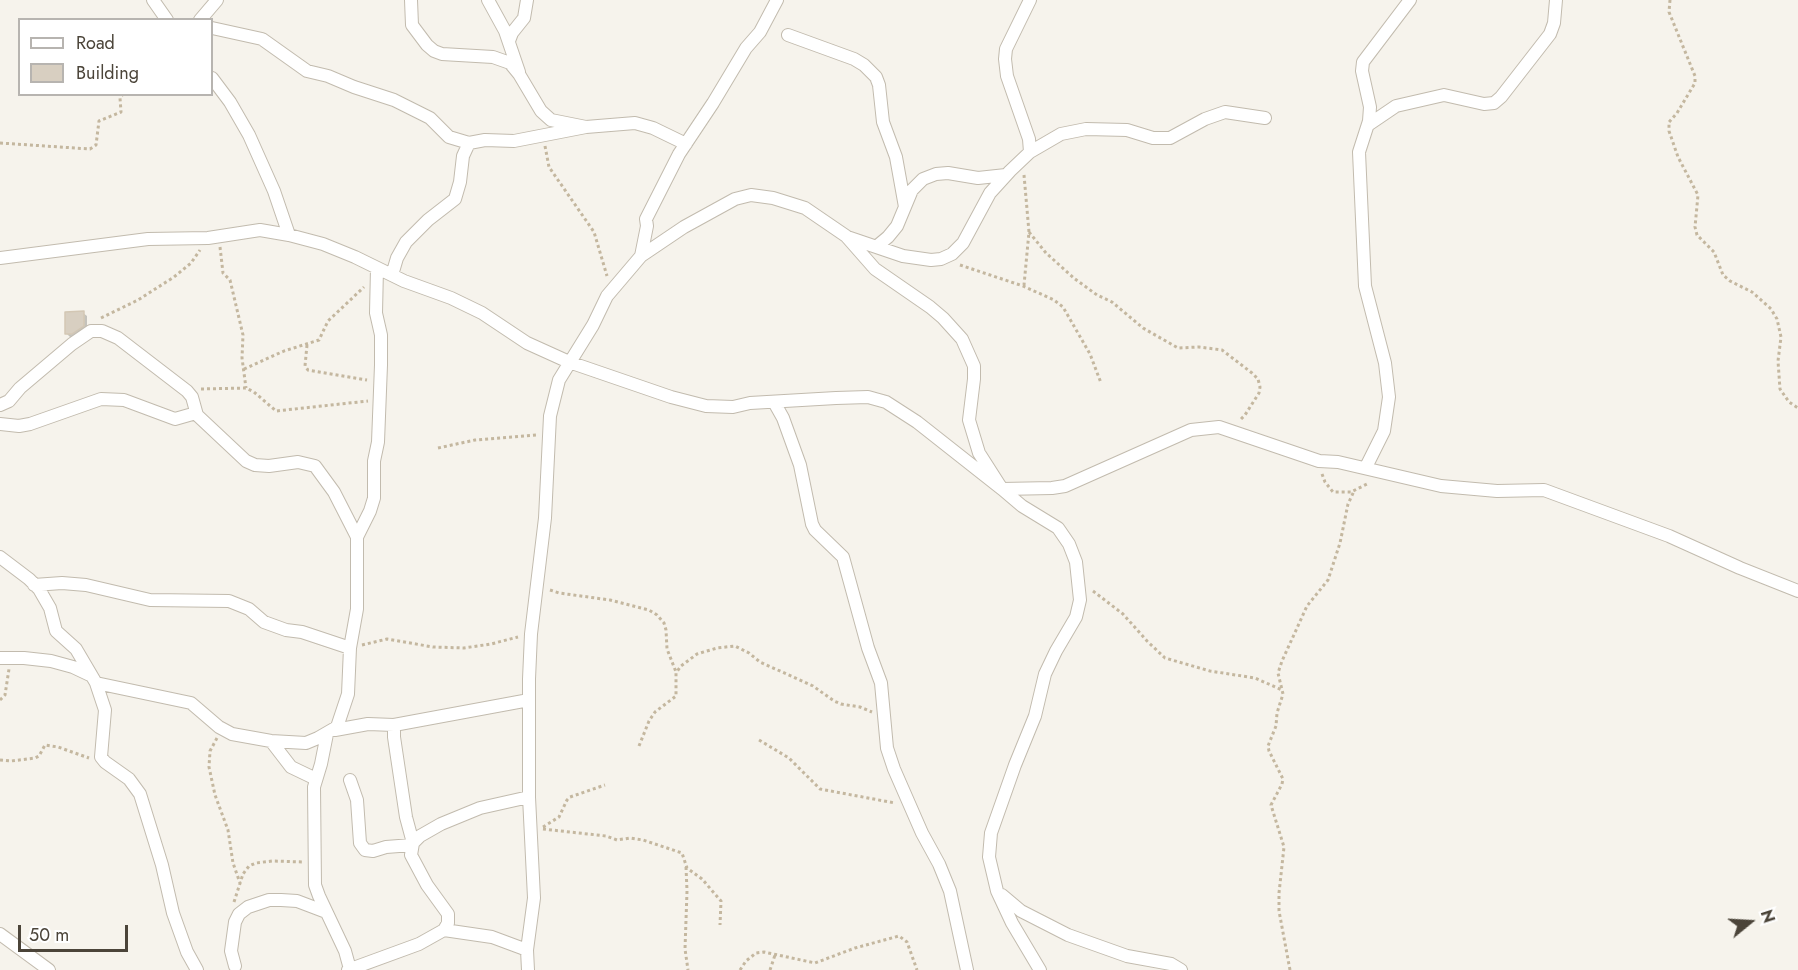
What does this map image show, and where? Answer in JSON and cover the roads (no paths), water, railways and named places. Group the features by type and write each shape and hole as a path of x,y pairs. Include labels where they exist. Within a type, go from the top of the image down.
{"street":[{"path":"153,0 166,18"},
{"path":"202,18 217,0"},
{"path":"411,0 412,25 418,35 434,51 442,54 493,57 510,63 520,75 541,111 552,120 586,127"},
{"path":"488,0 509,41 520,75"},
{"path":"509,41 512,33 524,18 527,0"},
{"path":"641,256 647,226 646,219 686,144 746,48 760,32 777,0"},
{"path":"1026,155 1029,139 1007,76 1005,59 1006,49 1030,0"},
{"path":"1366,467 1384,431 1389,398 1385,363 1365,286 1359,152 1368,125 1370,107 1362,71 1363,62 1410,0"},
{"path":"1368,125 1396,106 1444,95 1484,104 1494,103 1550,34 1554,23 1556,0"},
{"path":"213,28 262,39 307,72 328,76 394,100 430,118 449,137 469,143 485,140 514,141 586,127 635,123 653,128 686,144"},
{"path":"788,35 854,59 876,77 883,122 896,158 905,207"},
{"path":"213,79 230,102 249,135 274,191 289,235"},
{"path":"846,236 903,256 941,259 952,254 963,243 990,194 1006,175 1026,155 1061,134 1086,129 1127,130 1153,138 1170,138 1205,119 1225,112 1265,118"},
{"path":"392,275 397,258 406,242 428,220 455,199 460,182 463,156 469,143"},
{"path":"876,246 897,226 912,190 923,179 936,174 948,173 978,178 1006,175"},
{"path":"528,970 527,950 534,898 530,797 531,633 540,566 550,416 559,380 568,362 588,333 612,290 641,256 684,227 735,199 751,195 773,198 805,208 846,236 875,269 930,307 962,339 974,366 969,420 972,437 979,453 1002,489"},
{"path":"0,258 148,238 212,238 260,230 289,235 323,244 377,272 392,275 452,298 482,313 527,343 568,362 670,397 706,406 733,407 750,403 868,397 886,402 917,422 1022,506 1058,528 1069,544 1076,562 1080,600 1076,617 1045,674 1035,716 991,833 989,857 997,891 1012,923 1040,970"},
{"path":"377,272 376,313 381,335 378,442 374,461 373,503 357,537 357,609 351,648 348,694 340,721 331,732 314,787 316,804 315,885 345,951 349,970 418,944 444,930 448,923 448,915 411,855 413,844 406,817 394,725"},
{"path":"0,405 9,401 72,344 88,333 102,331 118,338 187,391 192,397 196,413 246,461 255,465 268,466 298,462 315,466 334,492 357,537"},
{"path":"0,424 30,424 101,399 124,400 175,419 196,413"},
{"path":"774,402 783,418 800,465 815,531 843,557 868,648 881,683 887,748 911,808 950,891 967,970"},
{"path":"1002,489 1065,486 1191,430 1219,428 1317,460 1366,467 1441,486 1497,491 1544,490 1669,536 1798,591"},
{"path":"0,557 34,585 50,608 56,631 76,649 94,680 105,710 100,754 105,762 129,779 140,794 160,856 173,913 197,970"},
{"path":"34,585 62,583 86,585 150,600 229,601 249,609 264,622 351,648"},
{"path":"5,658 51,661 73,667 94,680 191,703 232,734 300,744 331,732 368,724 394,725 529,700"},
{"path":"271,741 291,767 316,779"},
{"path":"350,780 357,800 360,843 365,850 373,851 413,844 420,836 441,824 480,808 530,797"},
{"path":"997,891 1021,911 1068,935 1126,956 1172,964 1181,970"},
{"path":"234,969 231,951 235,922 240,914 249,907 269,900 297,901 326,912"},
{"path":"444,930 492,937 527,950"},
{"path":"0,934 49,970"}]}
